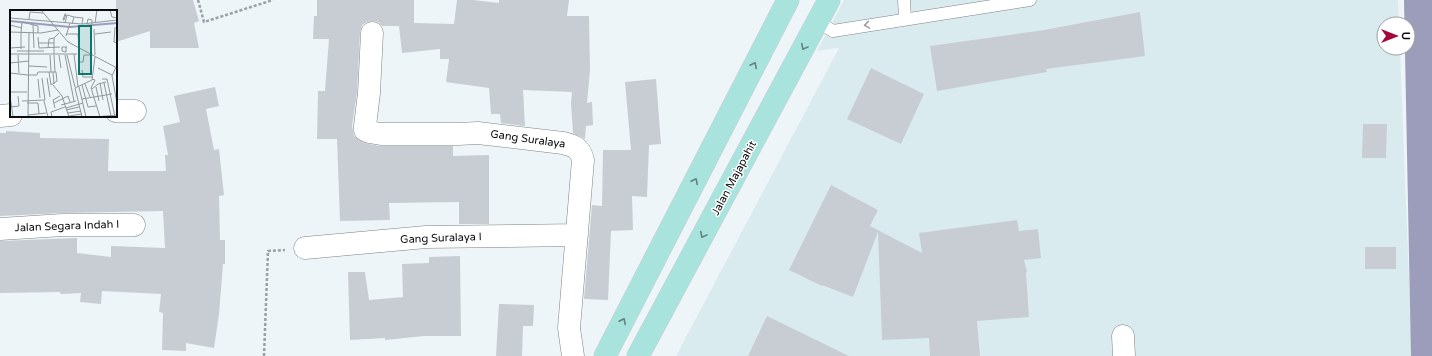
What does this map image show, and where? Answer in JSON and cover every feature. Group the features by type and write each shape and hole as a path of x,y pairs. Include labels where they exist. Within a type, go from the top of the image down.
{"main road":[{"path":"605,356 788,0"},
{"name":"Jalan Majapahit","path":"638,356 829,0"}],"street":[{"name":"Gang Suralaya","path":"372,33 366,130 369,132 381,134 478,133 563,143 573,146 581,152 583,160 569,328 572,356"},
{"path":"0,116 10,115"},
{"name":"Jalan Segara Indah I","path":"0,229 63,224 134,225"},
{"name":"Gang Suralaya I","path":"305,248 426,237 577,235"}],"lane":[{"path":"904,0 905,19"},
{"path":"818,22 833,31 1030,0"}],"path":[{"path":"198,0 204,22 273,0"},
{"path":"264,356 268,251 305,248"}],"shaded area":[{"path":"844,0 1398,0 1399,16 1376,16 1376,56 1400,56 1412,356 676,356 839,48 817,51"}],"building":[{"path":"116,0 193,0 199,21 194,23 199,48 150,48 150,31 117,42"},
{"path":"317,0 414,0 414,23 454,24 457,0 499,3 499,0 569,0 567,16 589,16 590,70 587,103 592,102 593,125 586,126 585,139 573,133 571,103 572,92 523,90 525,126 501,123 500,114 491,114 489,88 446,82 449,59 440,59 440,49 402,53 399,26 382,26 378,22 367,22 362,25 360,32 357,92 352,126 354,136 364,143 379,146 453,146 453,156 489,155 489,224 459,224 459,202 389,203 390,220 340,221 337,139 317,139 318,91 325,91 329,39 313,39 314,16 317,16"},
{"path":"1140,12 1145,56 1046,69 1047,72 937,91 930,46 1044,30"},
{"path":"871,68 924,94 901,144 847,119"},
{"path":"656,79 661,144 649,145 647,197 632,196 633,230 611,231 608,300 584,299 592,205 602,206 603,150 631,150 625,82"},
{"path":"215,87 219,106 206,109 214,150 219,149 224,195 219,196 220,240 225,240 225,264 223,264 219,314 214,348 186,343 186,351 162,350 163,313 159,312 161,294 102,291 101,304 80,302 81,293 0,293 0,241 77,238 77,253 111,257 111,246 165,248 163,211 0,216 0,133 6,133 6,131 40,133 40,138 109,139 108,171 166,171 165,155 168,155 163,126 180,122 174,96"},
{"path":"1363,124 1387,124 1386,158 1362,158"},
{"path":"831,185 878,210 870,226 922,253 919,233 1017,220 1019,231 1038,229 1041,258 1024,260 1027,272 1029,317 977,321 980,356 930,356 929,338 882,340 878,232 853,297 822,286 789,270"},
{"path":"1365,247 1396,247 1396,269 1365,269"},
{"path":"460,256 461,336 424,336 385,340 385,338 350,340 348,272 365,272 369,300 403,297 402,264 429,263 429,257"},
{"path":"499,304 534,305 533,326 523,326 522,356 496,356"},
{"path":"767,316 849,356 748,356"}],"waterway":[{"path":"1423,0 1430,356"}]}
